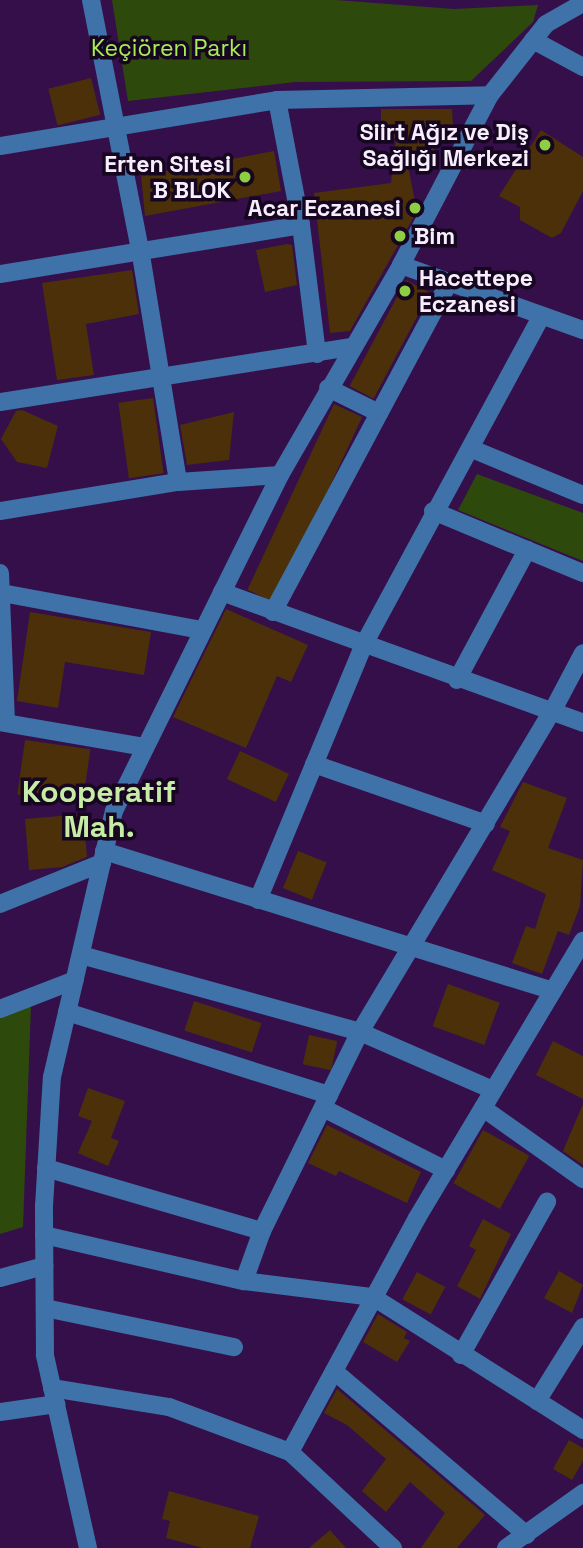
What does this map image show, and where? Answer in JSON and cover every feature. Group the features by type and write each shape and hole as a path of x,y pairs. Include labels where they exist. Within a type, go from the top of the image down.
{"street":[{"path":"91,0 113,126 140,249 178,482"},
{"path":"88,1548 45,1355 46,1168 52,1077 114,811 201,630 280,475 401,265 490,95 546,24 583,3"},
{"path":"533,40 583,67"},
{"path":"0,146 277,100 490,95"},
{"path":"277,100 301,225 317,354"},
{"path":"0,274 140,249 301,225"},
{"path":"401,265 583,330"},
{"path":"273,612 449,282"},
{"path":"258,900 363,646 433,511 472,449 541,317"},
{"path":"0,402 352,347"},
{"path":"328,388 379,413"},
{"path":"472,449 583,495"},
{"path":"0,511 178,482 280,475"},
{"path":"433,511 583,573"},
{"path":"457,680 527,550"},
{"path":"0,573 3,721 144,747"},
{"path":"222,592 363,646 457,680 554,710 583,723"},
{"path":"2,593 201,630"},
{"path":"244,1281 262,1231 360,1032 554,710 583,653"},
{"path":"314,764 486,824"},
{"path":"0,904 103,857 258,900 553,991"},
{"path":"290,1452 373,1297 583,941"},
{"path":"81,955 360,1032 494,1090"},
{"path":"0,1009 75,980"},
{"path":"67,1012 326,1102 446,1170"},
{"path":"483,1108 583,1179"},
{"path":"46,1168 262,1231"},
{"path":"461,1355 547,1202"},
{"path":"44,1235 244,1281 373,1297 583,1430"},
{"path":"0,1278 44,1266"},
{"path":"45,1308 234,1348"},
{"path":"537,1401 583,1327"},
{"path":"334,1371 527,1535"},
{"path":"0,1412 54,1396 169,1407 290,1452 393,1548"},
{"path":"506,1548 583,1493"}],"green space":[{"name":"Keçiören Parkı","path":"112,0 336,0 454,9 538,5 533,22 471,81 295,82 128,101"},
{"path":"477,474 583,513 583,561 458,510"},
{"path":"31,1005 23,1227 0,1234 0,1017"}],"building":[{"path":"91,78 100,115 58,126 48,89"},
{"path":"381,109 452,109 453,126 443,126 443,138 436,138 433,155 424,156 424,166 408,166 417,211 350,331 330,333 314,193 391,183 396,138 381,138"},
{"path":"541,130 583,157 583,191 561,233 552,238 520,220 520,207 499,196"},
{"path":"274,151 281,191 145,216 141,174 210,166 210,163"},
{"path":"292,245 297,285 265,292 256,250"},
{"path":"132,270 139,314 86,324 94,375 57,380 42,283"},
{"path":"406,280 430,293 374,399 350,386"},
{"path":"153,398 164,473 129,478 118,403"},
{"path":"334,404 362,417 275,603 247,590"},
{"path":"22,410 58,426 47,468 17,462 1,439 16,411"},
{"path":"234,412 229,460 187,465 180,425"},
{"path":"226,609 308,645 291,682 277,676 246,748 173,717"},
{"path":"30,612 151,632 144,675 65,662 58,708 17,701"},
{"path":"25,740 90,749 83,804 17,794"},
{"path":"240,751 289,774 276,802 227,779"},
{"path":"523,782 567,798 548,848 583,860 580,906 569,935 558,931 542,974 512,963 526,926 535,929 546,894 492,870 510,831 500,827"},
{"path":"83,814 87,857 62,867 29,870 25,819"},
{"path":"298,851 327,863 312,900 283,888"},
{"path":"448,984 500,1003 484,1045 433,1026"},
{"path":"194,1001 262,1023 252,1052 184,1030"},
{"path":"309,1035 337,1041 331,1070 303,1064"},
{"path":"553,1041 583,1056 583,1099 536,1075"},
{"path":"88,1088 125,1101 111,1138 119,1141 108,1166 78,1153 92,1121 78,1116"},
{"path":"583,1104 583,1165 563,1151"},
{"path":"327,1125 421,1172 407,1203 339,1171 336,1176 308,1163"},
{"path":"483,1130 529,1156 500,1209 453,1183"},
{"path":"483,1219 511,1234 480,1299 457,1286 476,1250 469,1246"},
{"path":"559,1271 583,1285 572,1313 544,1298"},
{"path":"417,1272 445,1287 431,1314 402,1299"},
{"path":"378,1314 407,1332 404,1338 410,1341 397,1362 363,1342"},
{"path":"337,1389 485,1515 457,1548 421,1548 445,1513 410,1482 386,1512 362,1491 386,1459 347,1425 324,1413"},
{"path":"569,1440 583,1448 583,1461 572,1480 553,1469"},
{"path":"169,1491 259,1516 250,1548 203,1548 166,1538 170,1521 162,1519"},
{"path":"330,1530 346,1548 309,1548"}],"place":[{"name":"Siirt Ağız ve Diş Sağlığı Merkezi","path":"545,145"},
{"name":"Erten Sitesi B BLOK","path":"245,177"},
{"name":"Acar Eczanesi","path":"415,208"},
{"name":"Bim","path":"400,236"},
{"name":"Hacettepe Eczanesi","path":"405,291"}],"district":[{"name":"Kooperatif Mah.","path":"99,809"}]}
